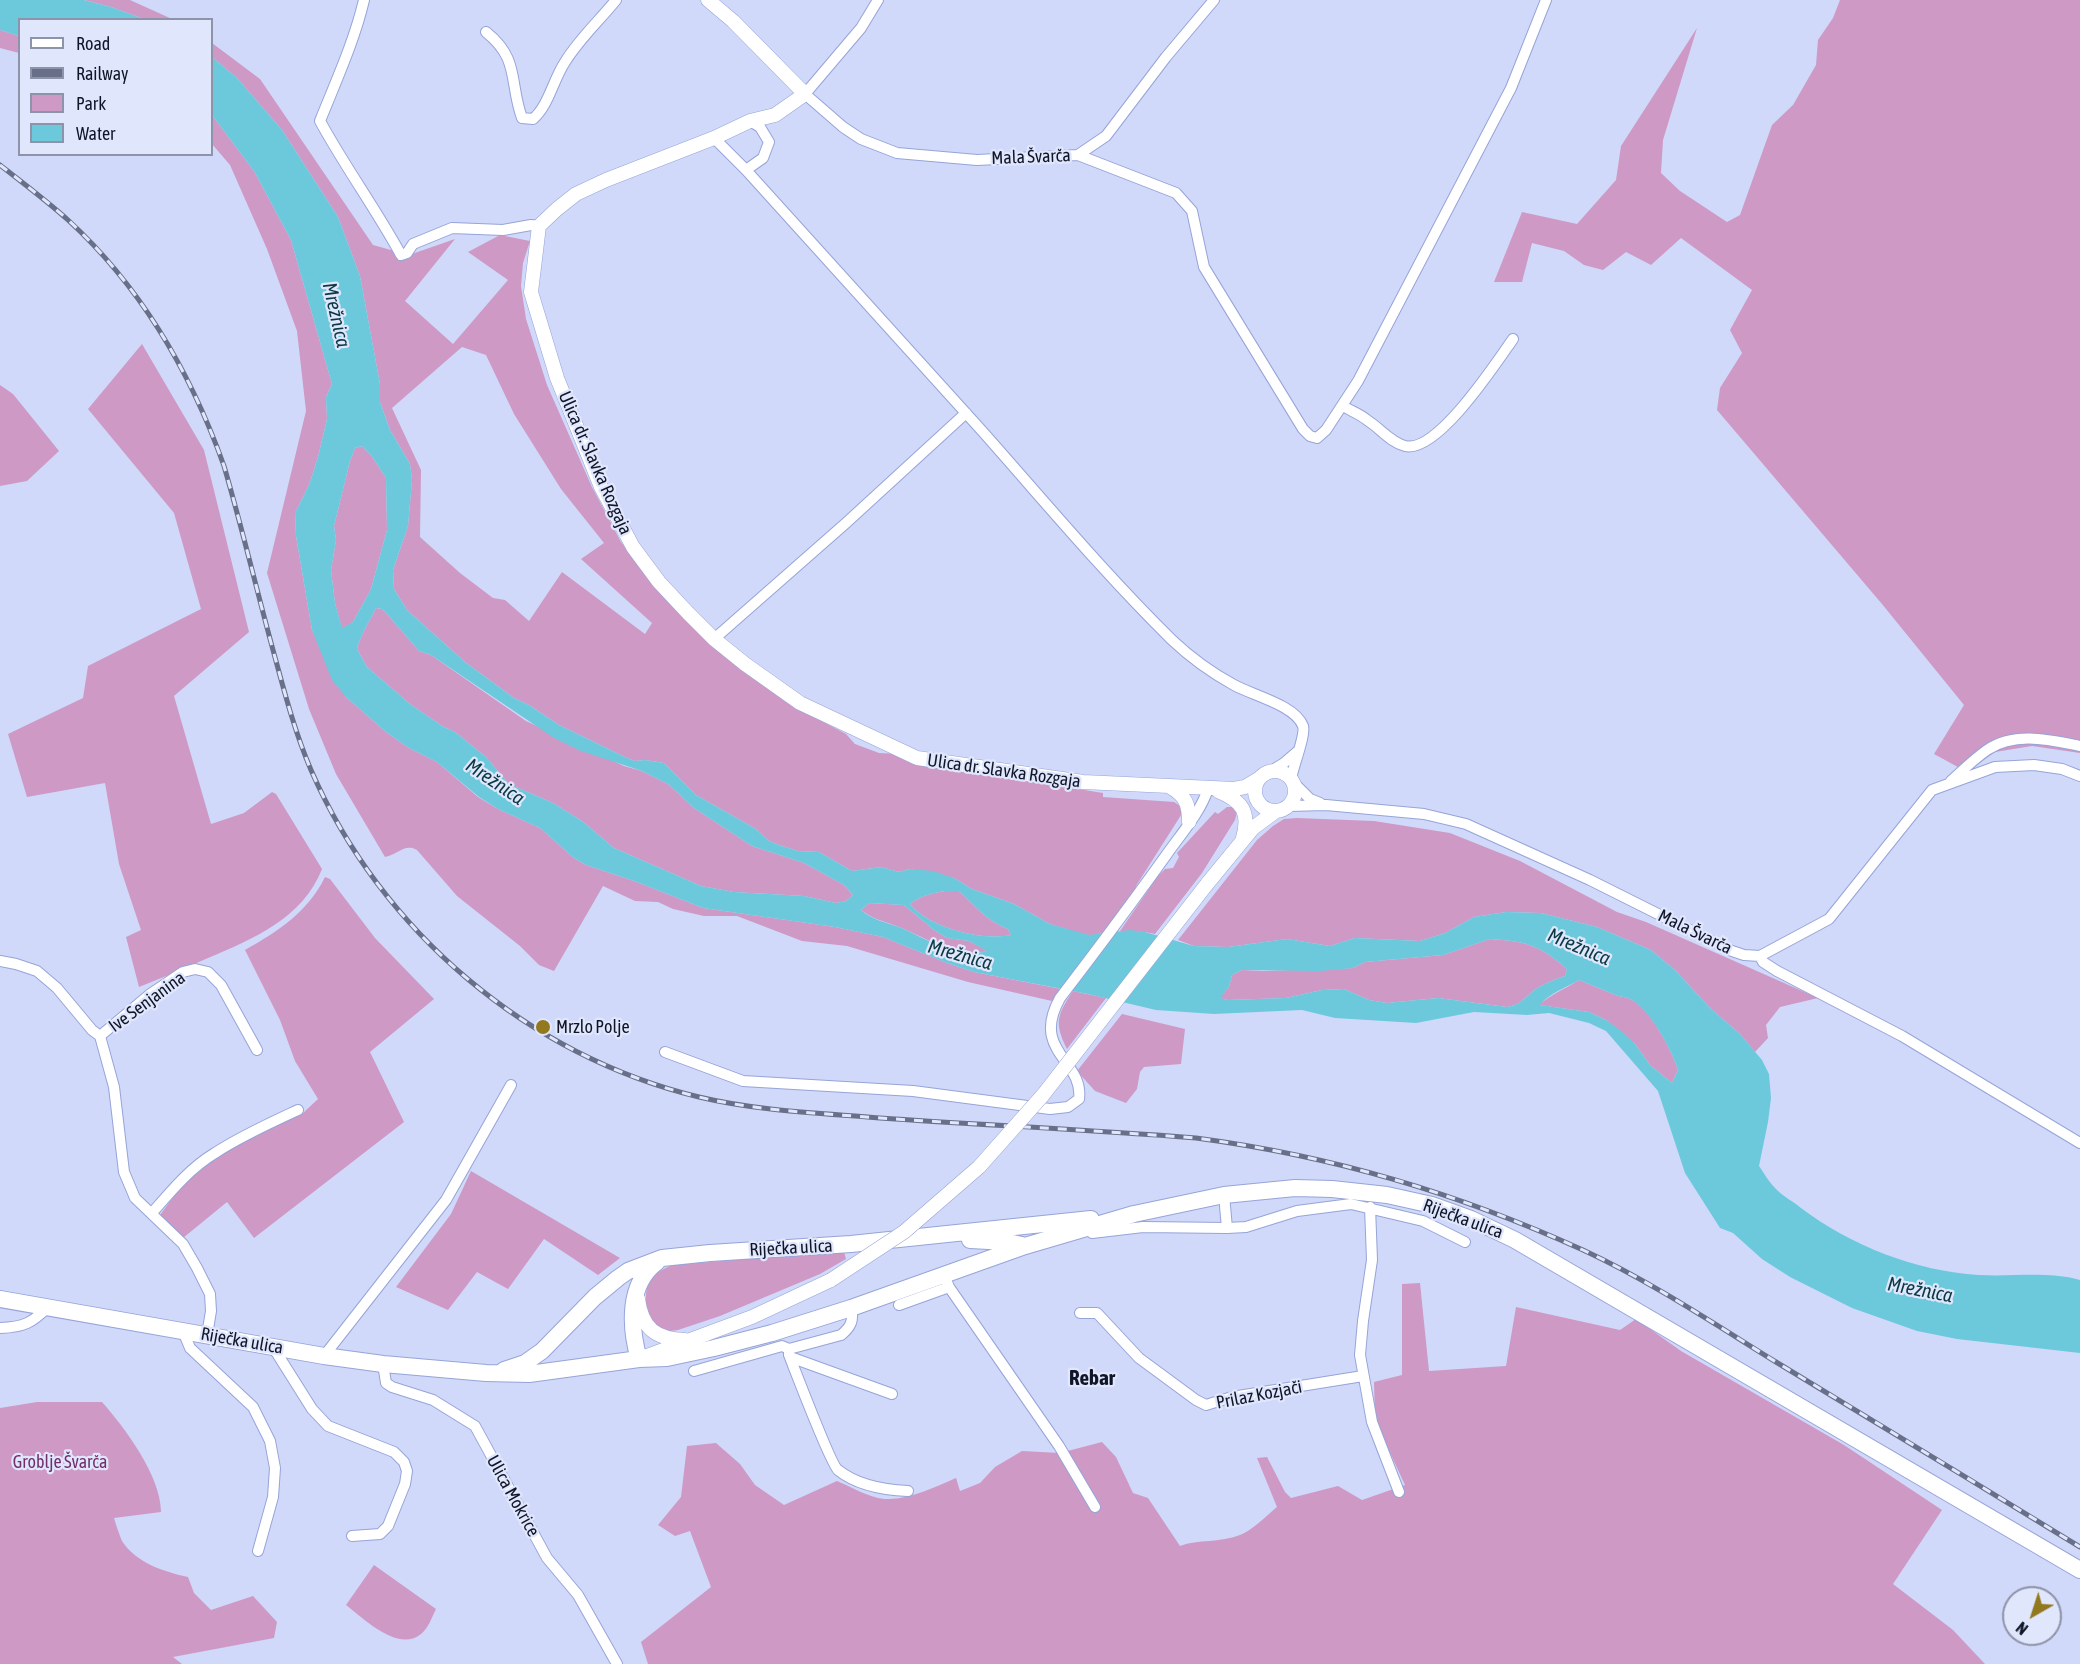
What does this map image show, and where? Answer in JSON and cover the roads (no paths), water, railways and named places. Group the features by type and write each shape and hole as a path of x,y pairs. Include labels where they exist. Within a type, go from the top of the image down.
{"main road":[{"name":"Riječka ulica","path":"0,1299 324,1356 383,1364 486,1373 529,1374 639,1359 667,1358 714,1348 946,1281 1025,1246 1134,1215 1224,1195 1295,1188 1332,1189 1387,1196 1432,1206 1471,1219 1515,1239 2080,1570"},
{"name":"Riječka ulica","path":"486,1373 508,1370 525,1363 542,1351 595,1297 618,1278 628,1271 662,1258 828,1246 1134,1215"},
{"path":"918,1237 1008,1242 1025,1246"},
{"path":"639,1359 632,1319 633,1307 647,1271 662,1258"}],"street":[{"path":"364,0 348,52 320,121 336,150 382,220 401,255 407,253 413,244 452,228 503,230 531,225 539,226 576,194 750,121 775,115 805,94 861,28 878,0"},
{"path":"486,32 505,50 522,118 533,119 545,103 571,52 616,0"},
{"name":"Mala Švarča","path":"708,0 733,21 805,94 843,127 861,139 897,153 977,160 1078,154 1176,194 1192,211 1204,267 1262,364 1310,436 1317,438 1326,430 1343,406"},
{"path":"1078,154 1106,136 1166,57 1214,0"},
{"path":"1513,339 1479,389 1444,426 1425,443 1415,447 1395,442 1366,419 1343,406 1511,88 1546,0"},
{"path":"746,170 763,158 769,142 760,127 750,121"},
{"path":"639,1359 793,1299 831,1280 904,1232 979,1167 1043,1095 1253,828 1289,806 1295,798 1293,781 1303,726 1282,706 1233,685 1195,660 1173,640 1067,530 966,413 746,170 714,138"},
{"name":"Ulica dr. Slavka Rozgaja","path":"539,226 531,292 557,378 601,487 633,547 659,582 714,639 745,664 800,703 917,758 1083,782 1170,787 1234,789 1245,787 1265,775"},
{"path":"714,639 966,413"},
{"path":"1946,785 1989,748 2011,740 2040,738 2080,747"},
{"path":"1253,828 1259,811 1255,790 1265,775 1284,763 1298,750"},
{"path":"2080,776 2034,765 1995,767 1932,790 1829,919 1760,956 1763,962 1777,971 1902,1036 2080,1143"},
{"path":"1265,775 1282,772 1310,799 1326,805"},
{"path":"1170,787 1186,799 1189,808 1189,822"},
{"path":"665,1052 743,1081 913,1091 1050,1109 1068,1107 1079,1099 1080,1091 1077,1081 1052,1038 1050,1026 1053,1012 1060,998 1135,899 1211,789 1233,797 1244,809 1246,829 1243,841"},
{"path":"1234,789 1263,808 1276,812"},
{"name":"Mala Švarča","path":"1289,806 1326,805 1424,814 1466,824 1590,880 1732,951 1744,955 1760,956"},
{"name":"Ive Senjanina","path":"0,961 37,972 57,988 92,1030 100,1036 114,1087 124,1172 135,1198 183,1244 210,1294 211,1311 207,1335"},
{"name":"Ive Senjanina","path":"100,1036 183,972 195,969 208,972 221,985 257,1050"},
{"path":"324,1356 446,1200 511,1085"},
{"path":"152,1214 178,1182 213,1154 298,1110"},
{"path":"1224,1195 1227,1228"},
{"name":"Riječka ulica","path":"1056,1237 1143,1227 1246,1227 1297,1211 1351,1204 1423,1221 1465,1242"},
{"path":"1370,1207 1372,1260 1360,1355 1372,1422 1399,1492"},
{"path":"899,1305 946,1281 1059,1446 1095,1507"},
{"path":"637,1293 640,1313 650,1329 663,1337 690,1340"},
{"path":"0,1328 12,1328 34,1321 48,1307"},
{"path":"790,1353 841,1335 852,1322 851,1308"},
{"name":"Prilaz Kozjači","path":"1080,1313 1097,1313 1139,1358 1206,1405 1232,1397 1363,1376"},
{"path":"183,1331 190,1348 253,1407 270,1441 275,1468 273,1497 258,1551"},
{"path":"694,1371 782,1346 790,1353 892,1394"},
{"path":"273,1347 312,1409 328,1426 394,1452 404,1462 407,1471 405,1484 388,1526 380,1534 352,1536"},
{"path":"790,1353 834,1466 858,1481 873,1487 908,1491"},
{"name":"Ulica Mokrice","path":"383,1364 386,1383 433,1400 475,1426 547,1558 578,1595 617,1664"}],"water":[{"path":"0,0 84,0 141,18 18,18 18,36 0,30"},
{"name":"Mrežnica","path":"213,58 237,78 282,130 338,217 360,276 380,384 380,402 390,430 410,464 412,480 408,526 393,570 394,589 407,610 465,662 514,698 559,725 625,757 635,761 664,763 696,795 756,829 769,841 798,851 819,852 852,871 881,867 899,872 910,869 933,871 954,878 972,889 1014,904 1050,924 1089,935 1130,930 1194,946 1228,947 1287,939 1330,946 1355,938 1420,941 1445,933 1474,917 1506,912 1541,913 1597,927 1651,950 1675,970 1710,1008 1740,1034 1762,1060 1769,1074 1771,1098 1759,1166 1778,1191 1841,1234 1908,1262 1955,1273 2055,1276 2080,1280 2080,1353 1957,1339 1917,1331 1852,1308 1790,1277 1762,1259 1733,1233 1720,1228 1685,1173 1658,1091 1606,1031 1589,1023 1549,1013 1527,1015 1474,1012 1416,1023 1335,1018 1302,1010 1214,1014 1156,1010 974,972 883,937 835,927 703,908 586,865 574,858 540,828 498,809 479,797 437,762 409,748 386,732 346,697 332,680 312,630 296,536 295,513 309,485 318,457 327,419 326,397 332,384 291,240 254,171 213,116","holes":["362,446 386,478 387,530 371,589 353,622 342,628 335,603 331,570 336,540 334,526 350,461 355,448","376,608 382,609 419,651 431,655 554,738 581,751 642,771 668,784 694,808 752,846 804,863 844,885 853,895 846,901 836,903 804,896 734,892 701,886 614,848 582,821 553,803 509,784 486,757 455,732 410,704 367,667 357,649","945,891 959,891 987,917 1008,929 1011,935 986,936 957,931 930,920 910,904 922,897","869,903 904,905 947,938 969,941 987,951 964,953 931,942 861,910","1490,939 1513,941 1540,949 1567,969 1565,976 1541,986 1519,1003 1507,1007 1438,998 1387,1003 1369,1000 1344,989 1322,990 1286,998 1228,1000 1220,998 1229,987 1232,975 1242,970 1320,971 1353,968 1365,962 1443,955","1579,980 1618,996 1629,998 1646,1012 1660,1031 1678,1070 1672,1083 1650,1065 1635,1044 1606,1020 1589,1012 1540,1005 1548,997"]}],"railway":[{"path":"0,165 68,220 119,274 161,333 196,398 224,466 284,689 301,743 311,770 341,829 377,883 419,933 467,978 520,1018 576,1051 636,1078 721,1102 811,1113 1196,1138 1297,1155 1394,1179 1441,1194 1536,1230 1633,1275 2080,1547"}],"place":[{"name":"Mrzlo Polje","path":"543,1027"}],"district":[{"name":"Rebar","path":"1092,1378"}],"park label":[{"name":"Groblje Švarča","path":"60,1462"}]}
